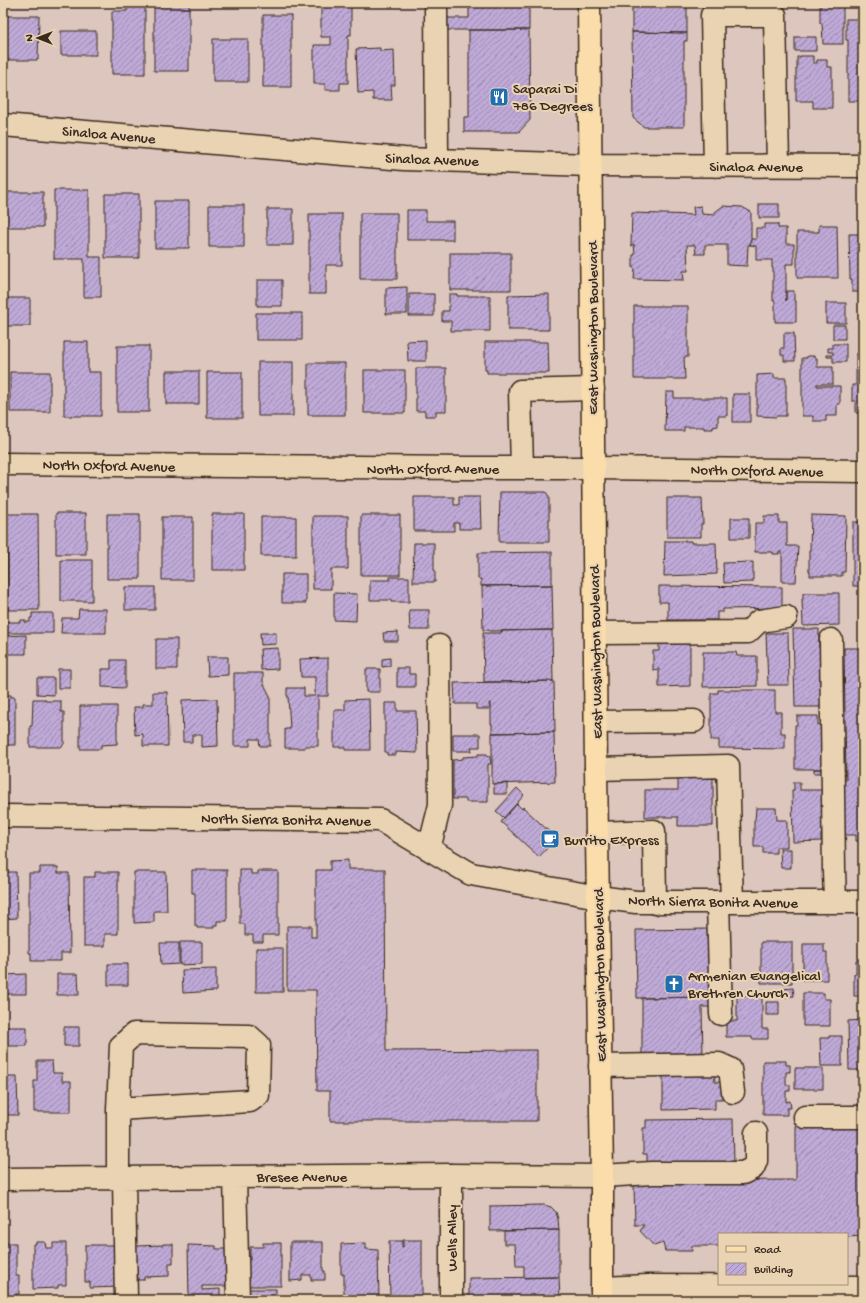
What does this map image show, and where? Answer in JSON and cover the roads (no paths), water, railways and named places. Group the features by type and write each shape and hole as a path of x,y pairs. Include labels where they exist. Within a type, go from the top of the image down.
{"main road":[{"name":"East Washington Boulevard","path":"589,3 602,1294"}],"street":[{"path":"436,3 437,159"},
{"path":"715,166 712,15 775,14 778,165"},
{"name":"Sinaloa Avenue","path":"3,125 404,159 715,166 863,166"},
{"path":"522,468 520,391 593,388"},
{"name":"North Oxford Avenue","path":"3,464 863,471"},
{"path":"595,633 748,632 760,622 786,618"},
{"path":"831,640 835,902"},
{"path":"429,849 440,805 438,646"},
{"path":"596,722 694,721"},
{"path":"596,769 728,766 721,1014"},
{"name":"North Sierra Bonita Avenue","path":"3,816 380,820 471,874 598,896 636,902 655,903 863,902"},
{"path":"597,833 654,831 655,903"},
{"path":"118,1109 250,1102 258,1095 259,1045 248,1036 134,1034 121,1046 118,1109 126,1300"},
{"path":"600,1066 719,1064 730,1069 733,1092"},
{"path":"805,1116 863,1117"},
{"name":"Bresee Avenue","path":"3,1179 451,1175 602,1176 652,1173 743,1173 753,1168 756,1161 756,1132"},
{"name":"Wells Alley","path":"451,1175 451,1300"},
{"path":"235,1177 238,1300"},
{"path":"602,1294 648,1286 819,1294 855,1291"}],"place":[{"name":"Saparai Di 786 Degrees","path":"499,97"},
{"name":"Burrito Express","path":"550,839"},
{"name":"Armenian Evangelical Brethren Church","path":"674,984"}]}
